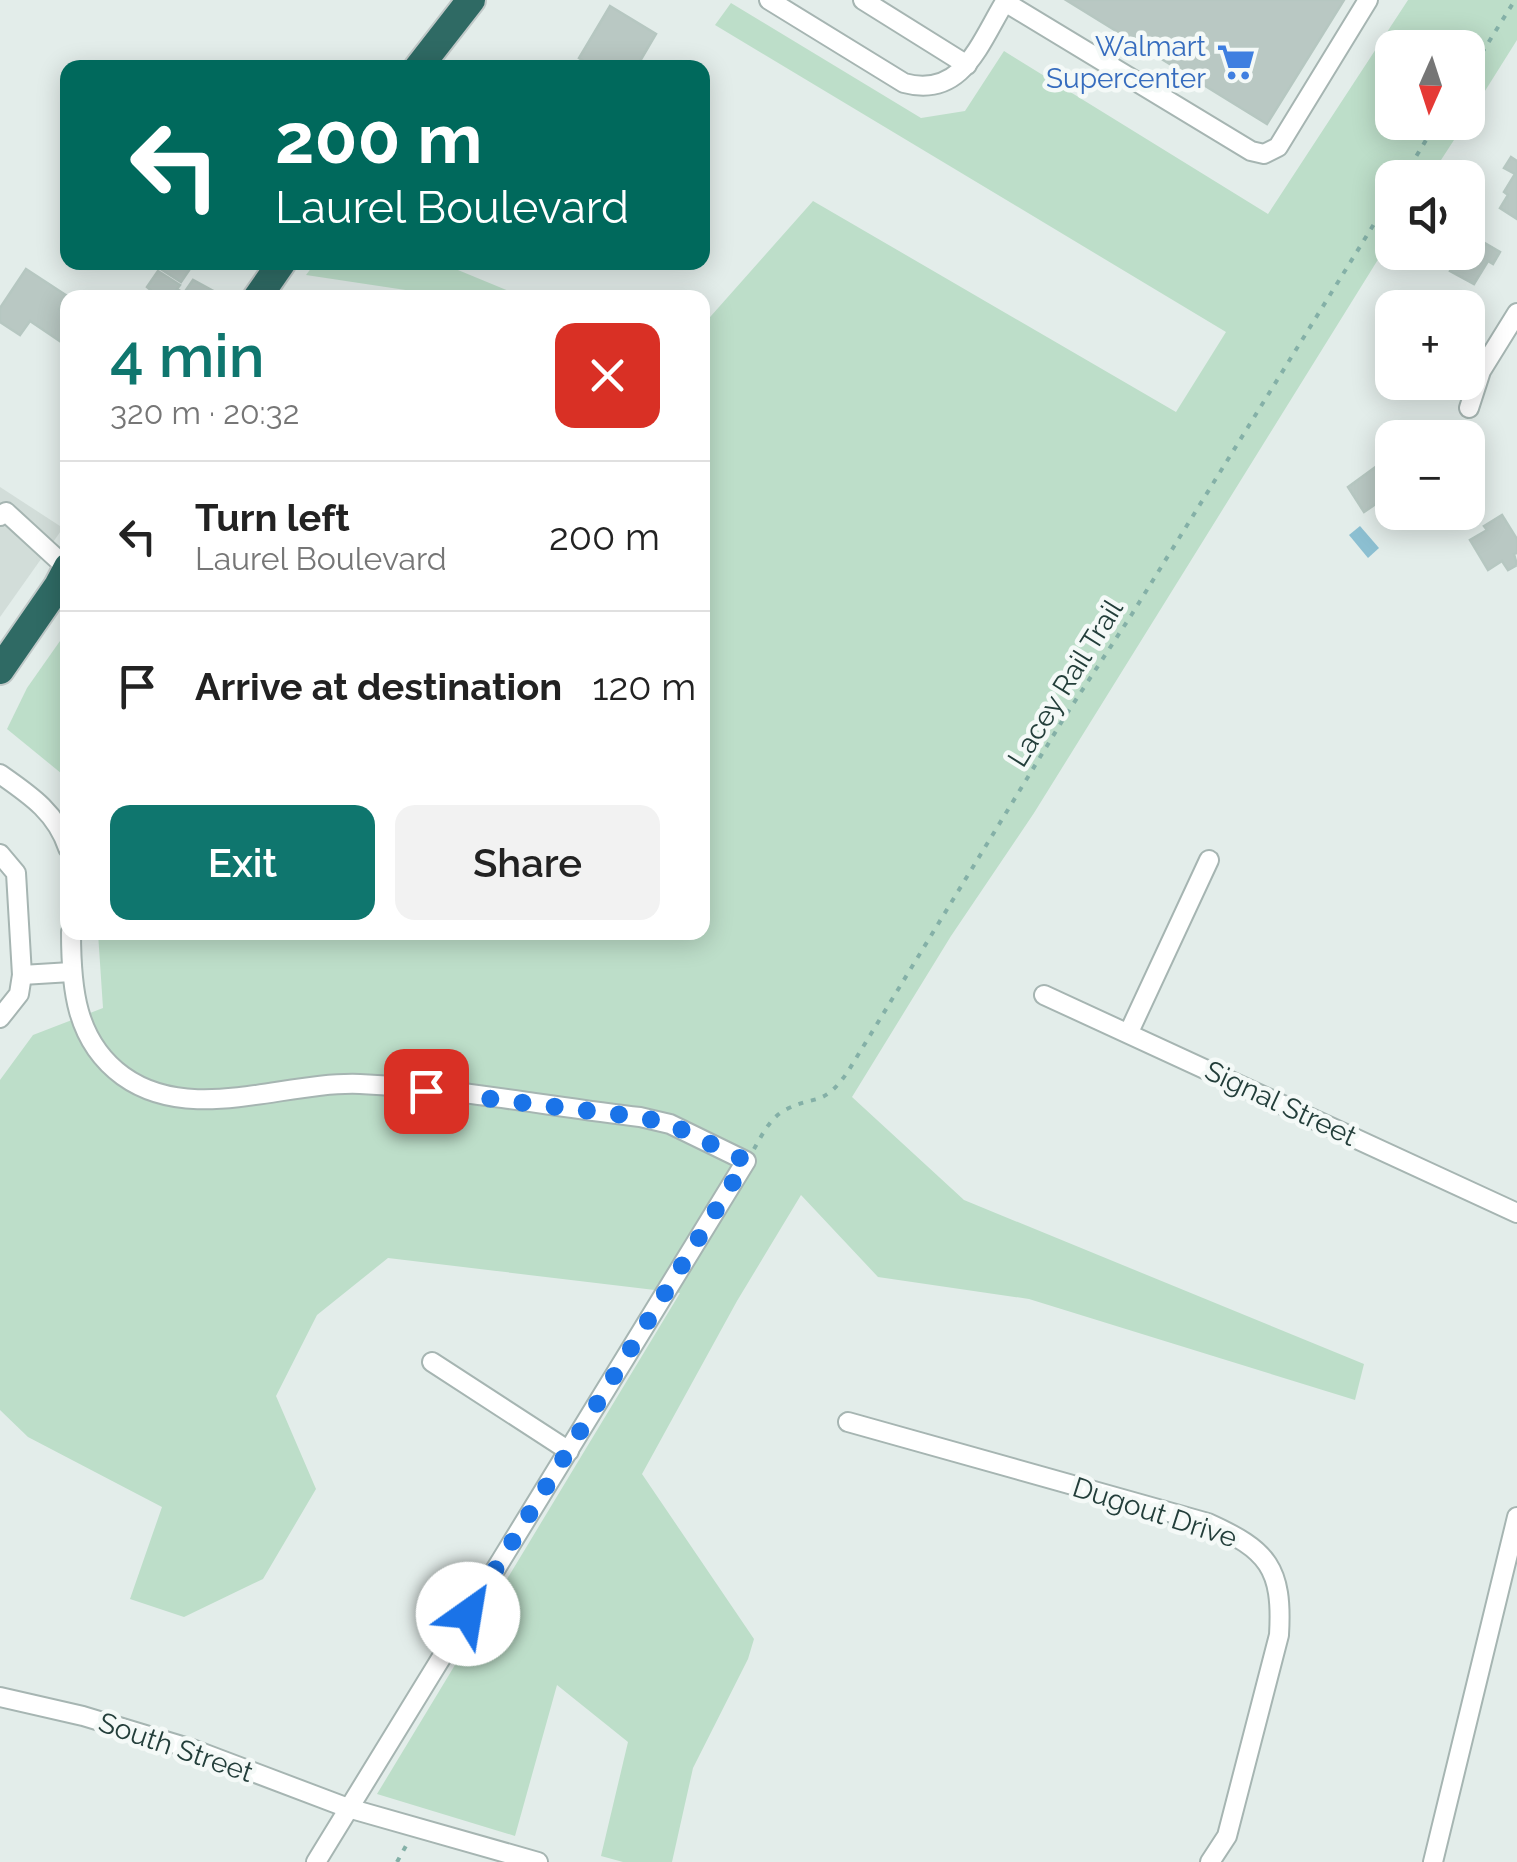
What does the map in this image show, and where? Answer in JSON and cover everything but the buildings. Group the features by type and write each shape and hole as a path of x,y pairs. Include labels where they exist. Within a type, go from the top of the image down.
{"highway":[{"path":"424,60 471,0"},
{"path":"0,670 60,582"}],"street":[{"path":"769,0 904,82 922,88 937,86 967,65 1005,1 1250,151 1264,154 1278,147 1368,0"},
{"path":"863,0 967,65"},
{"path":"1470,408 1481,372 1517,313"},
{"path":"0,516 6,512 60,562"},
{"path":"0,774 47,810 60,828"},
{"path":"0,854 16,872 22,975 18,994 0,1018"},
{"path":"1129,1032 1209,860"},
{"path":"71,940 71,972 82,1026 96,1051 136,1085 157,1094 199,1099 323,1086 391,1086 640,1117 670,1124 746,1161 316,1862"},
{"path":"0,953 20,952"},
{"path":"22,975 71,972"},
{"name":"Signal Street","path":"1044,995 1517,1213"},
{"path":"432,1362 569,1451"},
{"name":"Dugout Drive","path":"848,1422 1208,1524 1248,1541 1264,1558 1274,1574 1281,1604 1280,1635 1228,1836 1210,1862"},
{"path":"1433,1862 1517,1516"},
{"name":"South Street","path":"0,1697 84,1716 192,1750 348,1808 538,1862"}],"path":[{"path":"1485,48 1516,0"},
{"name":"Lacey Rail Trail","path":"746,1161 772,1119 784,1110 824,1098 846,1073 1375,222"},
{"path":"397,1862 408,1842"}],"shaded area":[{"path":"0,487 60,526 60,532 0,617"}],"green space":[{"path":"1408,0 1517,0 1517,40 1485,91 1485,30 1388,30"},
{"path":"731,3 921,118 965,111 1004,51 1268,214 1375,50 1375,140 1454,140 1441,160 1375,160 1375,264 1034,813 951,936 852,1097 964,1200 1364,1364 1355,1400 1029,1299 878,1277 801,1195 737,1301 642,1474 754,1639 748,1659 693,1768 672,1862 623,1862 601,1856 628,1742 557,1685 515,1836 377,1794 680,1293 388,1258 317,1315 276,1396 316,1489 263,1579 184,1617 130,1599 162,1507 28,1437 0,1410 0,1080 33,1035 103,1008 98,940 710,940 710,317 813,201 1176,412 1226,332 715,25"},
{"path":"310,270 458,270 506,290 406,290 306,275"},
{"path":"60,641 60,772 7,729 27,688"}],"water":[{"path":"1360,526 1379,548 1368,558 1349,535"}],"place":[{"name":"Walmart Supercenter","path":"1236,62"}],"route":[{"path":"426,1091 640,1117 670,1124 746,1161 468,1614"}]}
